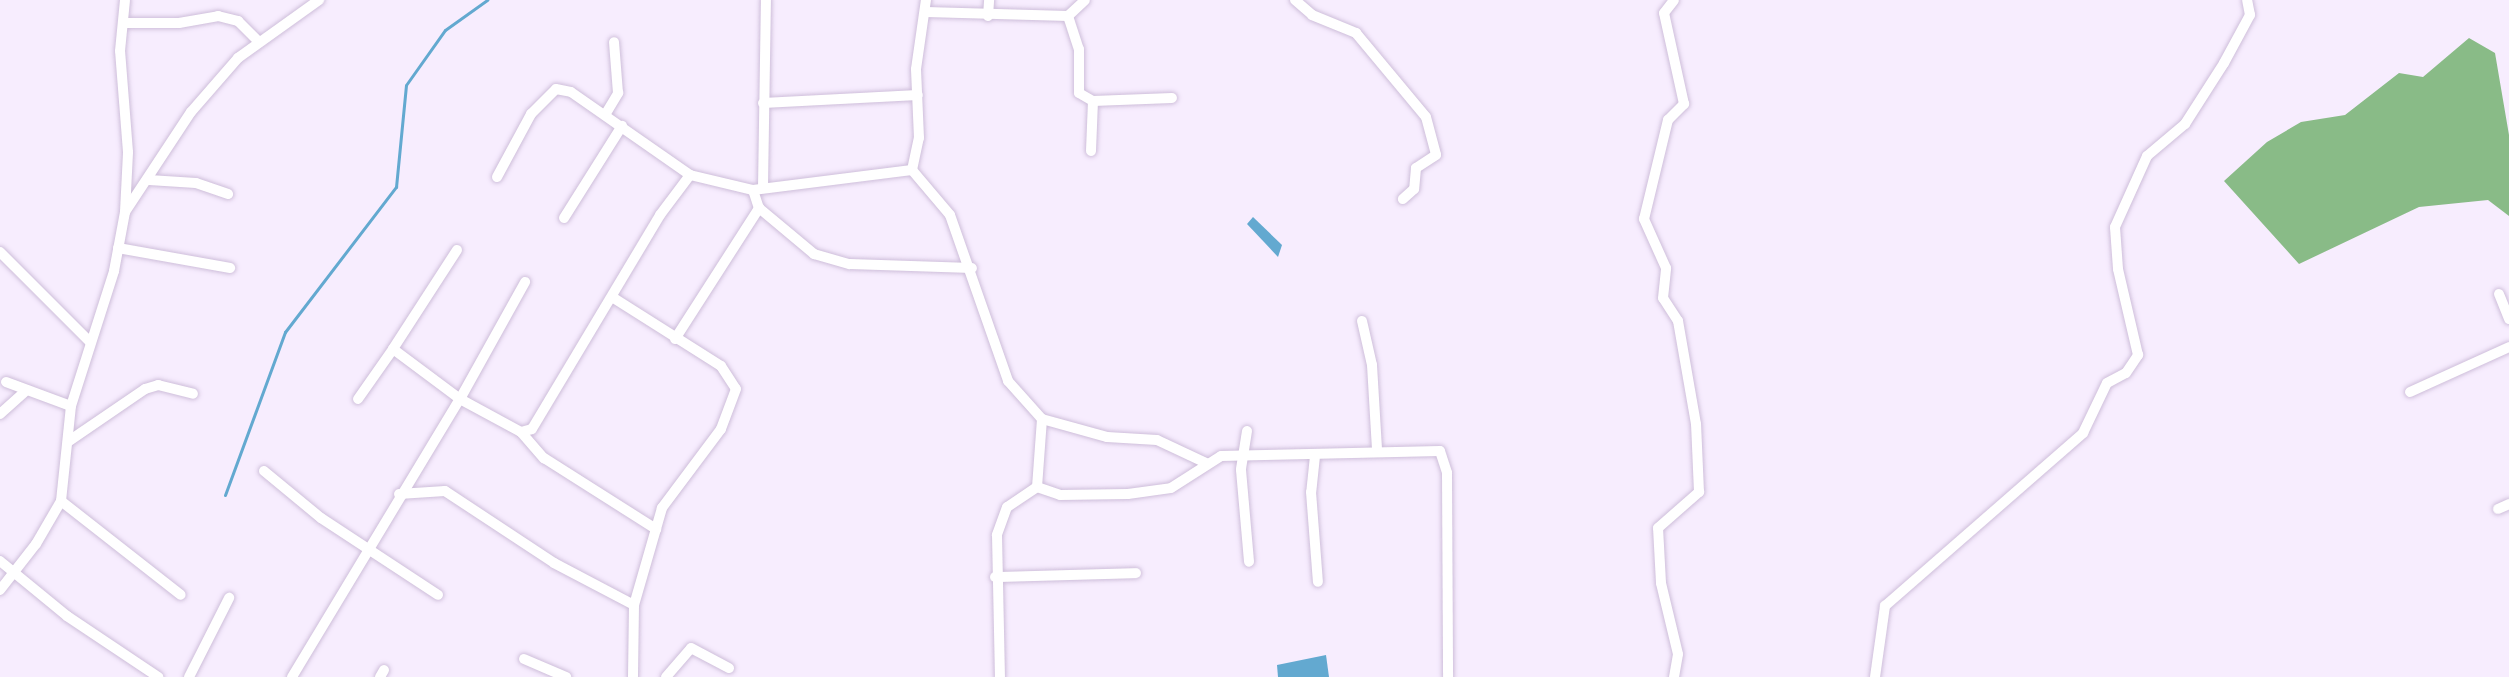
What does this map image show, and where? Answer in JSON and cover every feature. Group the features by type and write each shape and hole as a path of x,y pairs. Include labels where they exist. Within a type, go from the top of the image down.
{"street":[{"path":"0,590 16,570 61,501 71,406 118,248 125,212 123,23 125,0"},
{"path":"125,212 191,112 258,41 319,0"},
{"path":"675,339 759,208 758,188 768,137 763,103 766,0"},
{"path":"988,16 989,0"},
{"path":"1294,0 1312,15 1356,33 1426,117 1436,156 1416,168 1414,189 1403,199"},
{"path":"1674,0 1664,13 1684,104 1668,120 1644,219 1666,268 1663,298 1678,321 1696,424 1699,492 1658,528 1661,583 1678,654 1674,677"},
{"path":"1875,677 1885,606 2083,433 2107,383 2126,373 2138,354 2118,268 2115,227 2147,156 2185,124 2214,79 2250,15 2247,0"},
{"path":"912,170 919,138 916,69 926,6 988,16 1068,16 1081,2"},
{"path":"123,23 179,23 218,16 238,21 258,41"},
{"path":"1068,16 1079,49 1079,93 1093,101 1172,98"},
{"path":"605,115 618,93 614,42"},
{"path":"498,177 531,114 556,89 571,92 690,175 758,188 912,170"},
{"path":"763,103 918,95"},
{"path":"1091,151 1093,101"},
{"path":"564,218 622,126"},
{"path":"912,170 950,215 972,268 1008,381 1042,419 1107,437 1158,440 1208,464"},
{"path":"521,432 532,429 550,404 612,297 690,175"},
{"path":"148,180 196,183 228,194"},
{"path":"759,208 814,254 850,264 972,268"},
{"path":"118,248 230,268"},
{"path":"358,399 457,250"},
{"path":"0,252 90,342"},
{"path":"292,677 370,550 399,494 460,399 525,282"},
{"path":"2499,294 2509,319"},
{"path":"612,297 721,366 735,396 721,429 662,508 634,605 633,677"},
{"path":"1362,321 1372,365 1377,449"},
{"path":"2410,392 2509,347"},
{"path":"393,349 460,399 521,432 544,458 656,529"},
{"path":"6,382 71,406"},
{"path":"69,441 145,389 158,385 193,394"},
{"path":"0,414 27,390"},
{"path":"1037,487 1042,419"},
{"path":"1247,431 1247,456 1241,470 1249,562"},
{"path":"1037,487 1060,495 1128,494 1171,488 1221,456 1316,456 1377,449 1440,451 1447,473 1448,677"},
{"path":"1316,456 1311,492 1317,582"},
{"path":"264,471 370,550 438,595"},
{"path":"1000,677 995,577 997,536 1007,507 1037,487"},
{"path":"399,494 445,491 554,563 634,605"},
{"path":"61,501 182,595"},
{"path":"2498,509 2509,504"},
{"path":"0,561 16,570 68,616 143,673 158,677"},
{"path":"995,577 1136,573"},
{"path":"189,677 229,598"},
{"path":"666,677 691,648 729,668"},
{"path":"524,659 566,677"}],"green space":[{"path":"2469,38 2495,53 2509,135 2509,216 2488,200 2419,207 2299,264 2224,181 2267,142 2301,122 2345,115 2399,73 2423,77"}],"water":[{"path":"1253,217 1282,245 1278,257 1247,224"},
{"path":"1326,655 1329,677 1278,677 1277,665"}],"waterway":[{"path":"225,495 285,332 396,187 406,85 445,30 487,0"}]}
